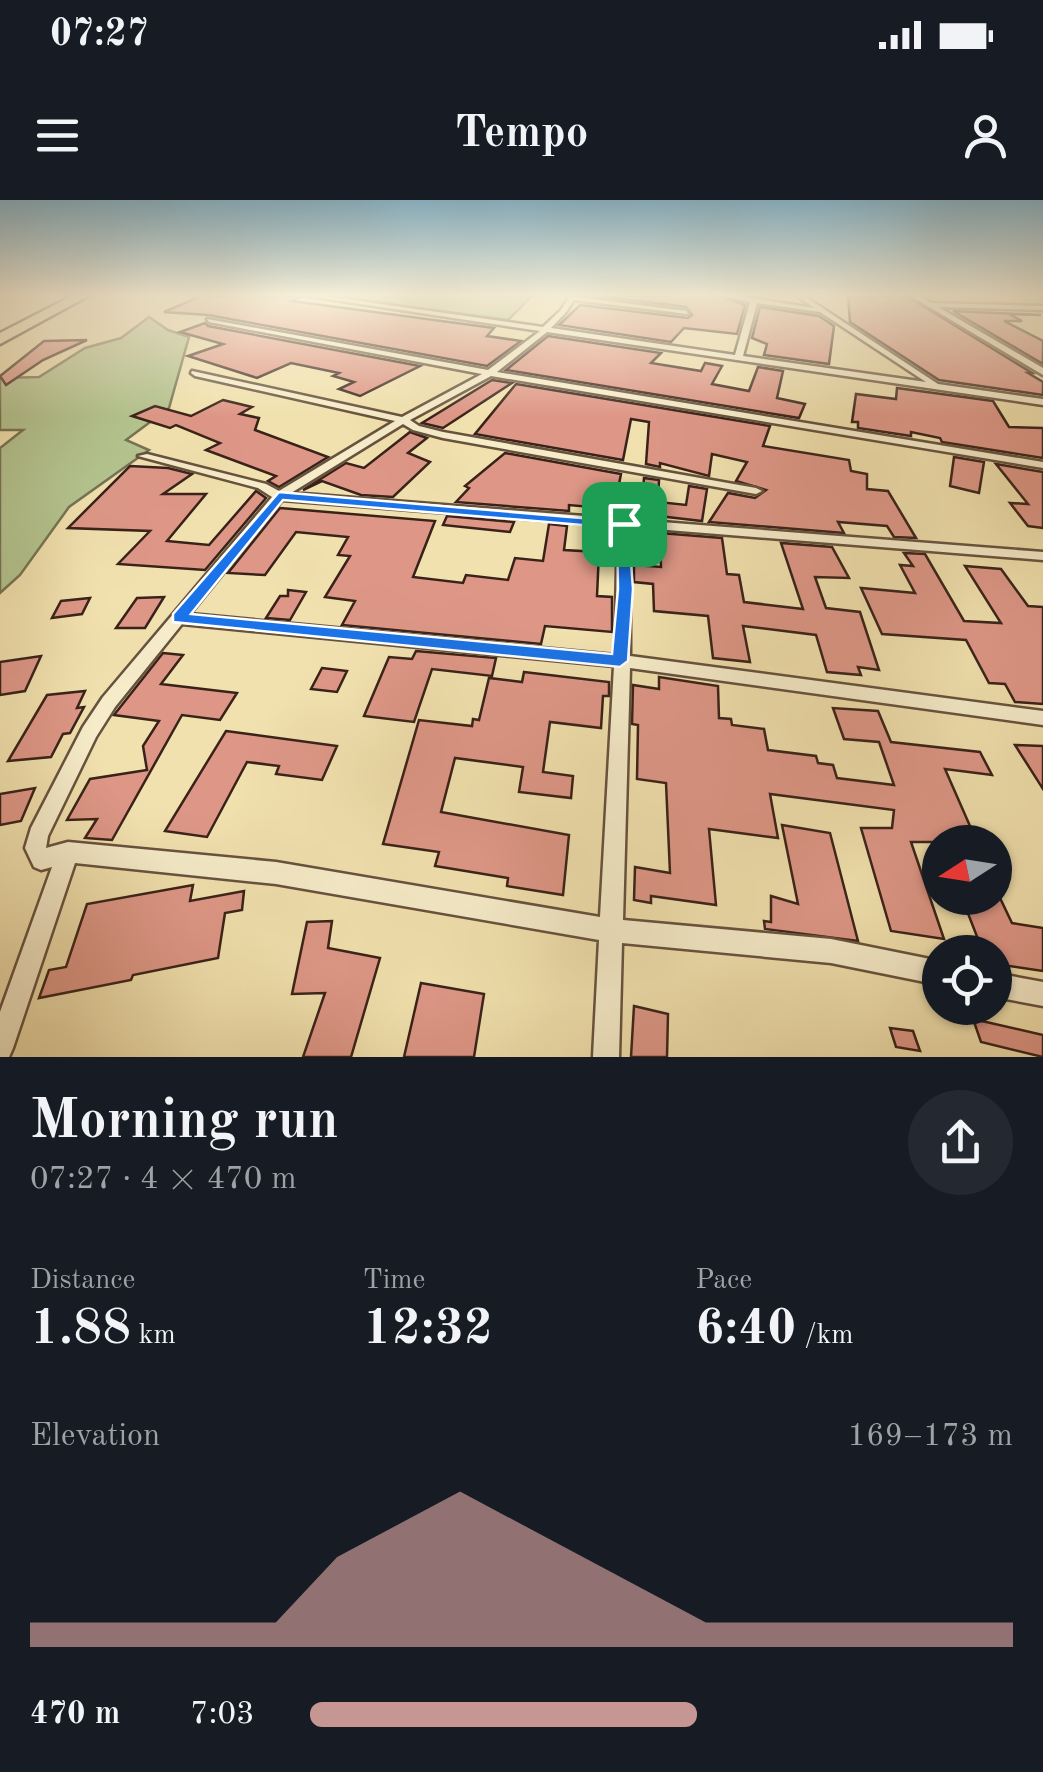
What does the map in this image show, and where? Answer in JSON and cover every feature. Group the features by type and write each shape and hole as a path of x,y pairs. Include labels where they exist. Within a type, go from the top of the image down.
{"street":[{"path":"293,336 490,373 1043,465"},
{"path":"538,336 490,373 403,420 279,496 109,702 50,806 35,848 41,860 68,852 276,873 610,930 831,951 922,970"},
{"path":"580,336 1043,402"},
{"path":"738,358 744,336"},
{"path":"859,336 938,387"},
{"path":"980,336 1043,368"},
{"path":"194,373 403,420 416,428 461,439 756,491"},
{"path":"143,456 262,486 279,496 1043,556"},
{"path":"606,1057 625,589 624,524"},
{"path":"178,618 620,661 1043,718"},
{"path":"0,1048 68,852"},
{"path":"1012,988 1043,994"}],"green space":[{"path":"189,337 169,408 126,440 149,450 69,507 20,575 0,593 0,448 23,430 0,430 0,378 39,377 85,348 121,338"}],"building":[{"path":"194,336 261,336 420,366 360,396 339,389 354,382 333,376 339,373 291,363 257,378 188,356 223,344"},
{"path":"323,336 487,336 521,341 487,366"},
{"path":"548,336 661,353 651,363 701,371 705,363 722,366 712,384 749,391 758,367 783,371 777,398 805,404 799,418 506,370"},
{"path":"631,336 677,336 671,342"},
{"path":"833,336 829,364 764,355 767,344 752,338"},
{"path":"871,336 972,336 1043,382 1043,395 939,380"},
{"path":"995,336 1033,336 1043,341 1043,364"},
{"path":"87,340 43,360 6,385 0,376 44,341"},
{"path":"492,380 512,383 443,428 422,423"},
{"path":"516,384 770,426 763,446 849,460 851,471 867,474 867,489 888,491 916,538 894,537 887,526 838,522 844,533 709,522 728,493 755,498 766,490 736,481 747,462 712,454 709,476 660,463 660,467 646,464 649,422 631,419 623,460 475,434"},
{"path":"897,388 993,401 1009,427 1043,428 1043,458 942,442 940,438 911,432 911,436 858,428 858,422 852,422 856,394 896,399"},
{"path":"223,400 252,407 240,414 259,418 255,430 328,457 279,487 268,481 276,476 206,450 220,443 176,425 170,428 132,416 155,406 191,416"},
{"path":"410,432 427,438 408,453 430,462 393,497 361,495 322,481 303,490 346,463 364,468"},
{"path":"505,453 621,474 614,509 569,505 569,511 456,502 469,488 465,486"},
{"path":"954,457 984,462 979,493 950,486"},
{"path":"996,464 1043,472 1043,528 1028,526 1010,503 1028,504"},
{"path":"130,466 192,474 163,494 206,494 167,541 209,545 256,491 266,498 205,570 118,564 150,531 68,528"},
{"path":"644,478 659,480 658,502 686,505 689,486 707,489 702,521 641,514"},
{"path":"280,508 435,521 413,577 463,583 466,575 508,580 515,558 543,561 549,524 567,526 564,550 599,552 597,596 612,597 612,632 545,626 541,644 342,625 355,601 325,597 350,556 338,555 348,537 296,532 265,575 228,573"},
{"path":"447,516 514,522 510,532 443,525"},
{"path":"660,533 722,538 727,574 739,575 744,602 803,609 781,543 832,547 849,578 815,577 826,608 860,612 879,670 858,667 861,675 827,672 816,635 743,626 750,662 713,658 708,616 654,611 653,584 634,582 634,565 661,567"},
{"path":"904,553 925,554 964,621 1001,623 965,566 1001,569 1028,606 1043,607 1043,704 1015,702 1005,684 989,683 966,640 882,634 861,588 915,593 900,565 913,566"},
{"path":"288,590 306,592 290,620 266,618 280,596 288,596"},
{"path":"164,597 145,628 116,628 137,598"},
{"path":"90,598 82,614 52,618 61,601"},
{"path":"416,651 496,658 492,676 432,669 414,722 364,716 389,657 412,659"},
{"path":"163,653 183,655 161,684 237,693 220,720 182,715 112,840 85,838 97,819 67,820 90,779 147,770 143,746 159,721 114,715"},
{"path":"41,656 25,691 0,695 0,662"},
{"path":"322,668 347,671 337,692 311,689"},
{"path":"524,672 609,682 609,696 603,696 601,728 550,722 543,772 573,776 571,798 519,792 523,767 455,758 441,812 569,835 563,895 507,886 508,878 435,866 439,852 383,844 419,720 472,726 473,719 479,720 489,678 522,682"},
{"path":"659,677 718,686 719,718 731,719 732,725 764,729 768,750 816,756 818,763 833,765 837,778 894,785 879,742 844,739 833,708 878,711 891,742 980,752 992,775 945,769 970,825 922,825 922,842 911,842 922,874 922,915 936,915 943,935 891,931 861,828 892,828 894,810 770,794 778,838 709,829 716,905 651,896 651,903 634,900 635,867 670,873 666,783 637,779 638,725 632,724 633,685 659,689"},
{"path":"85,691 77,708 84,707 51,757 8,761 47,695"},
{"path":"226,731 337,746 322,780 276,774 279,766 247,762 207,837 165,831"},
{"path":"1015,745 1043,746 1043,789"},
{"path":"35,788 21,821 0,825 0,794"},
{"path":"782,825 830,833 858,941 765,929 764,921 771,922 771,896 798,904"},
{"path":"193,885 190,901 244,891 242,910 225,913 218,958 39,998 49,970 66,967 87,904"},
{"path":"969,915 1008,915 1012,923 1043,928 1043,971 1012,966 1012,935 976,935"},
{"path":"332,921 328,948 380,958 351,1057 303,1057 325,993 292,994 307,922"},
{"path":"421,983 484,994 474,1057 404,1057"},
{"path":"634,1006 668,1014 667,1057 631,1057"},
{"path":"975,1025 999,1025 1043,1035 1043,1057 981,1042"},
{"path":"890,1028 913,1031 920,1051 896,1047"}],"route":[{"path":"279,496 624,524 620,661 178,618 279,496"}]}
